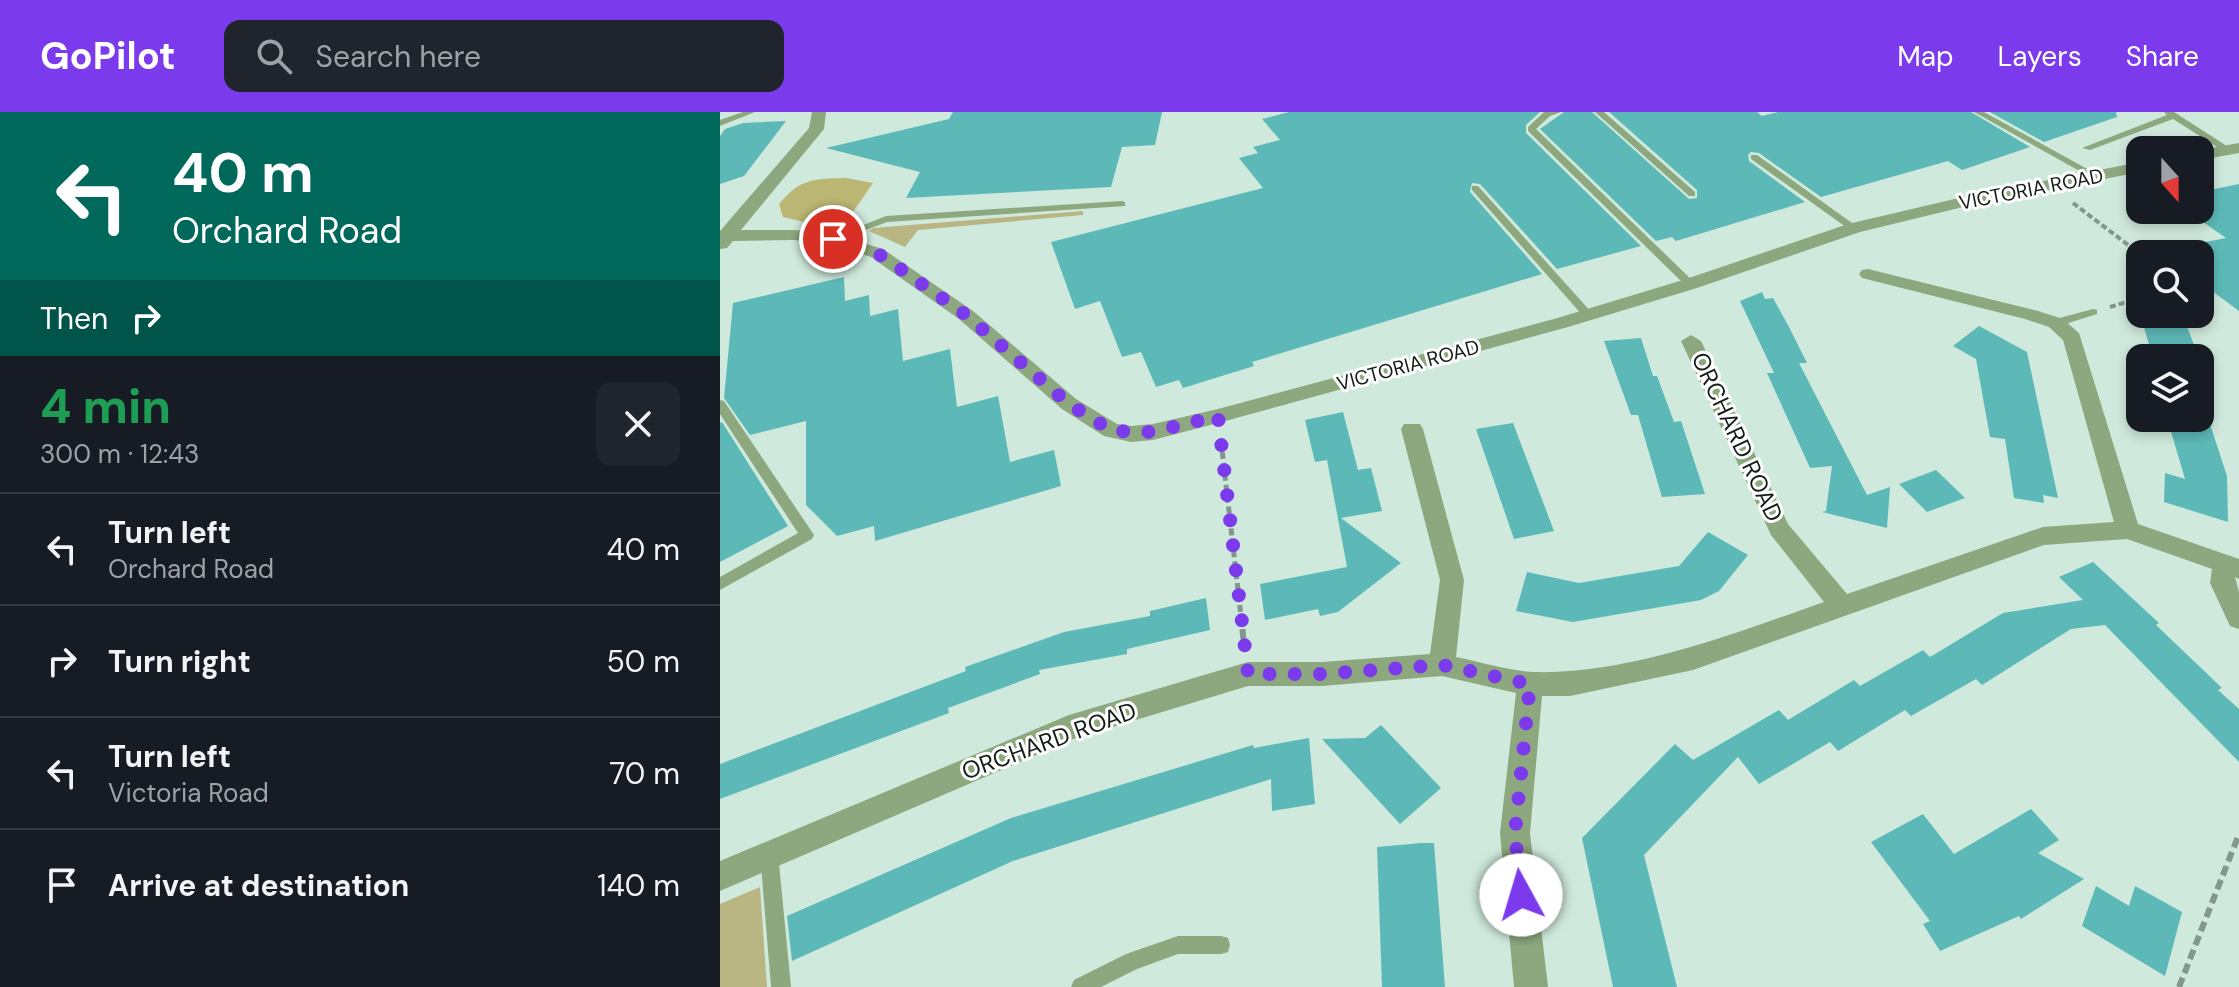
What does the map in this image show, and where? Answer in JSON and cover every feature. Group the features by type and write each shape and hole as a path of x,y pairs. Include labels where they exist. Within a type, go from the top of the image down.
{"street":[{"path":"723,239 816,129 819,112"},
{"path":"2214,153 2234,149"},
{"name":"VICTORIA ROAD","path":"723,239 794,235 833,239 877,253 966,315 1069,404 1112,431 1153,432 1588,315 1854,228 2126,170"},
{"path":"1868,274 2056,323 2072,337 2128,530"},
{"name":"ORCHARD ROAD","path":"1691,341 1779,529 1843,607"},
{"path":"1412,429 1452,580 1442,665"},
{"name":"ORCHARD ROAD","path":"720,876 1069,728 1248,674 1322,674 1442,665 1530,684 1570,684 1693,659 2043,536 2128,530 2232,566 2222,583 2239,618"},
{"path":"1530,684 1515,833 1531,987"}],"lane":[{"path":"720,123 751,112"},
{"path":"1557,112 1547,114 1531,129 1690,284"},
{"path":"1599,112 1692,194"},
{"path":"1978,112 2095,176"},
{"path":"2087,148 2171,114 2234,149"},
{"path":"1754,157 1854,228"},
{"path":"1475,188 1588,315"},
{"path":"833,239 886,219 1122,204"},
{"path":"2056,323 2093,312"},
{"path":"720,404 807,535 720,584"},
{"path":"769,853 781,987"},
{"path":"1081,987 1133,961 1178,945 1221,945"}],"path":[{"path":"2050,185 2126,243"},
{"path":"1218,416 1248,674"},
{"path":"2179,987 2239,834"}],"shaded area":[{"path":"846,178 873,183 846,222 808,223 783,217 779,204 794,189 816,180"},
{"path":"1083,211 1083,215 918,230 905,247 869,231 873,228"},
{"path":"760,887 767,987 720,987 720,904"}],"building":[{"path":"953,112 1162,112 1155,145 1122,147 1111,187 906,198 920,172 826,148 949,119"},
{"path":"1289,112 1540,112 1526,125 1526,133 1641,246 1557,269 1480,184 1472,183 1470,192 1542,274 1252,362 1254,366 1183,388 1179,380 1156,387 1141,352 1122,357 1100,301 1075,309 1051,242 1263,188 1239,158 1258,153 1253,147 1280,140 1262,119"},
{"path":"1564,112 1592,112 1689,199 1697,198 1697,190 1609,112 1757,112 1762,116 1778,112 1971,112 2030,147 1962,170 1948,161 1821,197 1759,153 1751,152 1749,161 1805,202 1676,241 1672,237 1656,241 1540,129"},
{"path":"1990,112 2116,112 2117,117 2044,142"},
{"path":"786,121 744,176 720,184 720,136 725,129 743,123"},
{"path":"2239,184 2239,311 2214,292 2214,240 2226,238 2206,224 2214,224 2214,189"},
{"path":"844,277 845,301 869,295 870,316 898,309 903,361 950,349 957,407 998,396 1010,462 1054,450 1061,486 875,541 874,526 837,536 806,505 806,421 750,435 724,398 733,303"},
{"path":"1762,292 1765,299 1773,298 1789,327 1807,363 1799,363 1867,495 1890,487 1887,528 1822,512 1826,511 1832,466 1810,468 1767,373 1774,373 1740,301"},
{"path":"1979,326 2027,352 2058,498 2043,495 2044,503 2014,498 2005,439 1990,437 1976,359 1953,346"},
{"path":"2144,328 2188,328 2194,344 2149,344"},
{"path":"1641,338 1653,376 1657,376 1674,422 1681,421 1705,494 1662,497 1638,415 1631,415 1604,341"},
{"path":"1343,412 1358,470 1371,468 1382,511 1341,518 1401,563 1338,612 1320,616 1318,609 1265,620 1260,584 1347,567 1327,460 1315,462 1305,420"},
{"path":"720,423 788,526 720,562"},
{"path":"1513,423 1554,531 1514,539 1476,429"},
{"path":"2171,432 2213,432 2227,476 2228,522 2164,502 2165,473 2185,479"},
{"path":"1936,470 1965,498 1927,512 1899,484"},
{"path":"1708,532 1748,555 1719,591 1701,600 1573,622 1516,611 1527,572 1579,583 1679,566"},
{"path":"2093,562 2159,623 2156,625 2222,688 2218,690 2239,709 2239,762 2105,625 2071,629 1982,685 1976,679 1911,716 1905,710 1838,751 1830,742 1759,784 1738,757 1644,855 1677,987 1613,987 1582,838 1675,744 1693,760 1779,710 1788,720 1854,680 1860,686 1923,650 1930,657 2003,613 2083,600 2059,577"},
{"path":"1206,598 1210,630 1127,649 1127,654 1039,670 1040,674 948,708 949,713 720,799 720,764 966,671 965,667 1064,632 1150,616 1150,611"},
{"path":"1381,725 1441,788 1400,824 1322,739 1365,738"},
{"path":"1309,738 1315,804 1272,811 1271,779 1013,861 792,961 787,916 1011,818 1253,745 1254,748"},
{"path":"2031,809 2059,840 2038,853 2084,879 2021,919 2019,916 1940,951 1923,924 1930,921 1871,842 1923,814 1954,854"},
{"path":"1434,843 1445,987 1382,987 1377,847"},
{"path":"2096,886 2129,906 2135,886 2182,912 2165,976 2082,926"}],"route":[{"path":"833,239 877,253 899,268 966,315 1069,404 1112,431 1131,434 1153,432 1218,416 1248,674 1322,674 1442,665 1530,684 1515,833 1521,895"}]}
